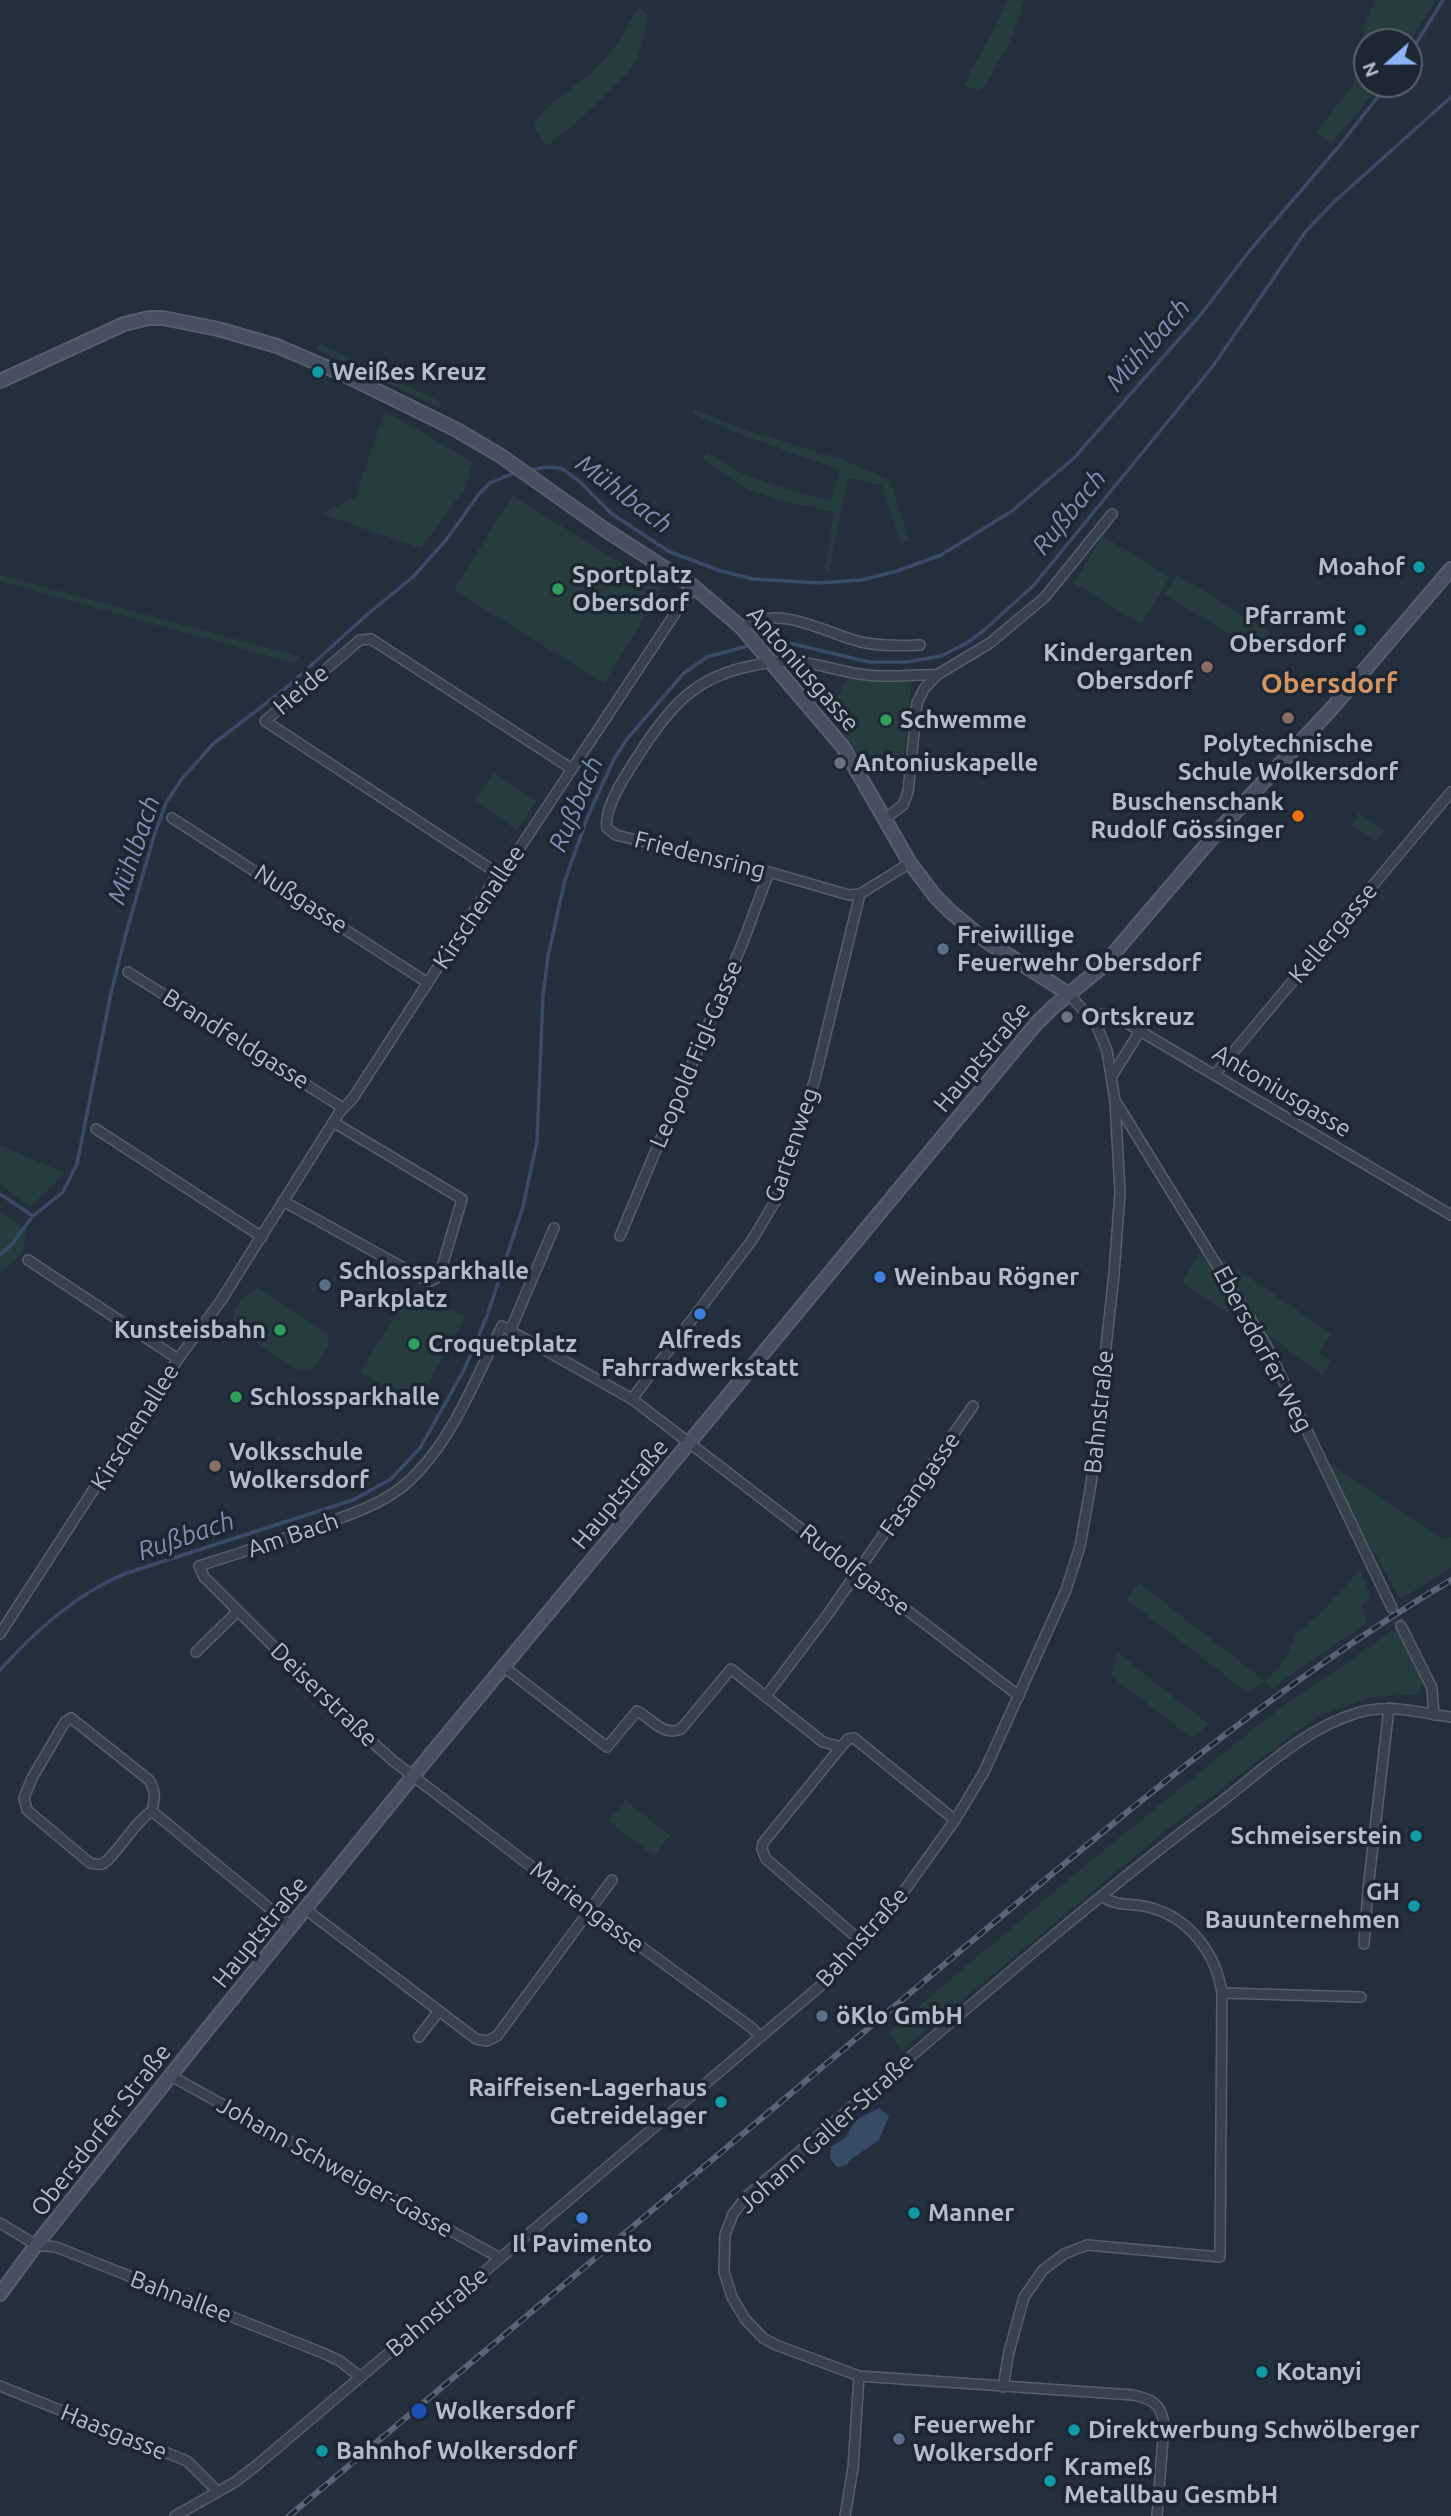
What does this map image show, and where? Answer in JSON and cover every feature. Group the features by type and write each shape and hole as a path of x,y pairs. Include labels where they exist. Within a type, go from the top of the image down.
{"main road":[{"name":"Antoniusgasse","path":"0,381 124,324 149,318 163,318 246,336 305,358 426,413 513,464 604,529 694,587 752,637 843,747 886,817 910,863 935,896 968,927 1069,994"},
{"name":"Hauptstraße","path":"210,2026 413,1776 1036,1024 1102,967 1218,831 1333,706 1451,569"},
{"name":"Obersdorfer Straße","path":"0,2294 210,2026"}],"street":[{"path":"886,817 903,805 908,793 917,703 924,689 937,675 990,643 1045,597 1112,514"},
{"name":"Kirschenallee","path":"0,1634 178,1359 220,1302 333,1122 361,1087 499,875 694,587"},
{"path":"742,628 759,620 781,619 805,623 864,643 920,645"},
{"name":"Heide","path":"499,875 265,721 360,640 371,639 572,769"},
{"path":"769,658 870,676 937,675"},
{"name":"Friedensring","path":"769,658 719,674 677,702 631,767 611,805 606,822 609,831 849,895 860,894"},
{"name":"Kellergasse","path":"1215,1074 1451,792"},
{"name":"Nußgasse","path":"172,818 428,983"},
{"path":"860,894 910,863"},
{"name":"Leopold Figl-Gasse","path":"620,1236 745,937 769,872"},
{"name":"Gartenweg","path":"632,1399 752,1240 776,1200 815,1079 860,894"},
{"name":"Brandfeldgasse","path":"128,972 343,1108"},
{"name":"Bahnstraße","path":"175,2516 218,2492 257,2465 832,1976 863,1943 955,1820 993,1756 1066,1590 1085,1528 1114,1273 1120,1192 1112,1076 1103,1036 1088,1014 1069,994"},
{"name":"Antoniusgasse","path":"1088,1014 1113,1015 1451,1215"},
{"path":"1112,1076 1140,1031"},
{"name":"Ebersdorfer Weg","path":"1115,1101 1266,1345 1392,1608"},
{"path":"283,1201 429,1282 439,1277 462,1199 333,1122"},
{"path":"96,1129 262,1237"},
{"name":"Am Bach","path":"199,1566 349,1516 385,1499 420,1471 444,1437 506,1329 554,1228"},
{"path":"28,1260 178,1359"},
{"name":"Rudolfgasse","path":"506,1329 632,1399 1019,1696"},
{"name":"Fasangasse","path":"766,1696 828,1614 974,1406"},
{"name":"Deiserstraße","path":"199,1566 204,1577 337,1710 413,1776"},
{"path":"196,1652 238,1611"},
{"path":"1401,1626 1432,1688 1434,1715"},
{"path":"504,1667 607,1747 637,1710 664,1730 673,1733 678,1731 731,1669 823,1742 841,1747"},
{"path":"1364,1944 1389,1708"},
{"name":"Johann Galler-Straße","path":"1157,2516 1164,2424 1157,2404 1151,2399 1133,2395 859,2376 776,2345 763,2338 745,2319 732,2297 724,2272 725,2235 733,2214 748,2195 1101,1896 1307,1736 1327,1724 1355,1713 1389,1708 1451,1717"},
{"path":"70,1715 149,1780 154,1787 155,1797 152,1811 141,1817 106,1861 96,1864 90,1863 27,1810 24,1798 70,1715"},
{"path":"863,1943 766,1859 763,1843 848,1739 855,1738 955,1820"},
{"name":"Mariengasse","path":"413,1776 761,2037"},
{"path":"152,1811 291,1926"},
{"path":"305,1909 476,2039 487,2041 497,2036 612,1880"},
{"path":"1003,2387 1009,2352 1024,2297 1043,2270 1065,2254 1087,2245 1220,2256 1222,1993 1215,1965 1192,1931 1168,1914 1150,1908 1115,1904 1101,1896"},
{"path":"1222,1993 1361,1997"},
{"path":"419,2036 439,2011"},
{"name":"Johann Schweiger-Gasse","path":"171,2076 500,2258"},
{"name":"Bahnallee","path":"0,2223 36,2245 56,2247 323,2353 340,2361 360,2377"},
{"path":"845,2516 853,2468 859,2376"},
{"name":"Haasgasse","path":"0,2386 187,2461 218,2492"}],"green space":[{"path":"1007,0 1025,0 1012,37 985,86 978,91 964,85"},
{"path":"1375,0 1435,0 1418,28 1364,28"},
{"path":"638,7 647,14 635,62 592,108 545,146 533,124 546,109 608,56"},
{"path":"1353,85 1353,98 1369,98 1331,144 1316,133"},
{"path":"319,343 441,402 440,408 316,349"},
{"path":"694,409 740,428 843,460 890,480 909,541 901,544 881,485 848,478 829,571 825,571 834,512 775,499 745,488 702,459 706,452 739,472 773,485 831,501 840,470 744,436 692,413"},
{"path":"385,411 473,462 465,488 421,548 321,514 355,497"},
{"name":"Sportplatz Obersdorf","path":"512,496 662,588 604,683 454,590"},
{"path":"1103,536 1170,577 1141,624 1074,583"},
{"path":"0,575 299,657 293,663 0,581"},
{"path":"1177,575 1270,632 1258,652 1165,594"},
{"name":"Schwemme","path":"847,679 912,682 903,763 867,767 823,709 839,695"},
{"path":"493,773 536,801 517,830 474,801"},
{"path":"1359,813 1384,830 1377,841 1352,825"},
{"path":"0,1145 65,1173 30,1207 0,1184"},
{"path":"0,1212 27,1230 22,1253 0,1273"},
{"path":"1202,1248 1246,1324 1182,1283"},
{"path":"1217,1256 1331,1333 1319,1353 1331,1362 1322,1375 1265,1333"},
{"name":"Kunsteisbahn","path":"259,1288 327,1333 329,1345 311,1370 299,1371 234,1327 234,1315 239,1303 248,1293"},
{"name":"Croquetplatz","path":"412,1289 465,1317 415,1408 360,1372"},
{"path":"1325,1460 1445,1540 1451,1537 1451,1568 1401,1599 1358,1525"},
{"path":"1360,1569 1371,1597 1362,1604 1367,1622 1271,1689 1265,1681 1285,1660 1296,1634 1323,1611"},
{"path":"1139,1583 1265,1681 1248,1693 1126,1599"},
{"path":"1398,1627 1422,1683 1419,1694 1372,1697 1316,1717 1165,1831 902,2050 888,2032 1098,1855 1267,1718"},
{"path":"1118,1653 1208,1724 1192,1738 1111,1676"},
{"path":"625,1800 670,1835 654,1856 609,1821"}],"water":[{"path":"879,2108 889,2116 879,2140 847,2165 837,2167 830,2158 831,2147 845,2138 856,2120"}],"waterway":[{"name":"Mühlbach","path":"1423,32 1443,0"},
{"name":"Rußbach","path":"759,644 789,643 869,662 907,662 941,656 982,632 1034,585 1213,366 1306,231 1334,202 1451,97"},
{"name":"Mühlbach","path":"528,470 561,468 579,481 612,514 670,552 721,571 753,579 819,583 862,580 941,555 1012,511 1074,458 1202,313 1251,249 1377,98"},
{"name":"Mühlbach","path":"0,1255 33,1216 63,1192 77,1164 111,993 125,937 154,836 166,803 181,780 213,744 286,688 413,577 490,483 517,472"},
{"name":"Rußbach","path":"0,1670 57,1615 106,1583 124,1574 353,1500 391,1479 420,1448 464,1370 487,1316 523,1207 537,1141 543,996 548,956 565,880 588,816 614,759 627,739 684,673 707,657 751,645"},
{"path":"0,1194 33,1216"}],"tunnel":[{"path":"1392,1608 1401,1626"}],"railway":[{"path":"289,2516 1172,1776 1308,1674 1451,1580"}],"place":[{"name":"Weißes Kreuz","path":"318,372"},
{"name":"Moahof","path":"1419,567"},
{"name":"Sportplatz Obersdorf","path":"558,589"},
{"name":"Pfarramt Obersdorf","path":"1360,630"},
{"name":"Kindergarten Obersdorf","path":"1207,667"},
{"name":"Polytechnische Schule Wolkersdorf","path":"1288,718"},
{"name":"Schwemme","path":"886,720"},
{"name":"Antoniuskapelle","path":"840,763"},
{"name":"Buschenschank Rudolf Gössinger","path":"1298,816"},
{"name":"Freiwillige Feuerwehr Obersdorf","path":"943,949"},
{"name":"Ortskreuz","path":"1067,1017"},
{"name":"Weinbau Rögner","path":"880,1277"},
{"name":"Schlossparkhalle Parkplatz","path":"325,1285"},
{"name":"Alfreds Fahrradwerkstatt","path":"700,1314"},
{"name":"Kunsteisbahn","path":"280,1330"},
{"name":"Croquetplatz","path":"414,1344"},
{"name":"Schlossparkhalle","path":"236,1397"},
{"name":"Volksschule Wolkersdorf","path":"215,1466"},
{"name":"Schmeiserstein","path":"1416,1836"},
{"name":"GH Bauunternehmen","path":"1414,1906"},
{"name":"öKlo GmbH","path":"822,2016"},
{"name":"Raiffeisen-Lagerhaus Getreidelager","path":"721,2102"},
{"name":"Manner","path":"914,2213"},
{"name":"Il Pavimento","path":"582,2218"},
{"name":"Kotanyi","path":"1262,2372"},
{"name":"Wolkersdorf","path":"419,2411"},
{"name":"Direktwerbung Schwölberger","path":"1074,2430"},
{"name":"Feuerwehr Wolkersdorf","path":"899,2439"},
{"name":"Bahnhof Wolkersdorf","path":"322,2451"},
{"name":"Krameß Metallbau GesmbH","path":"1050,2481"}],"district":[{"name":"Obersdorf","path":"1329,684"}]}
